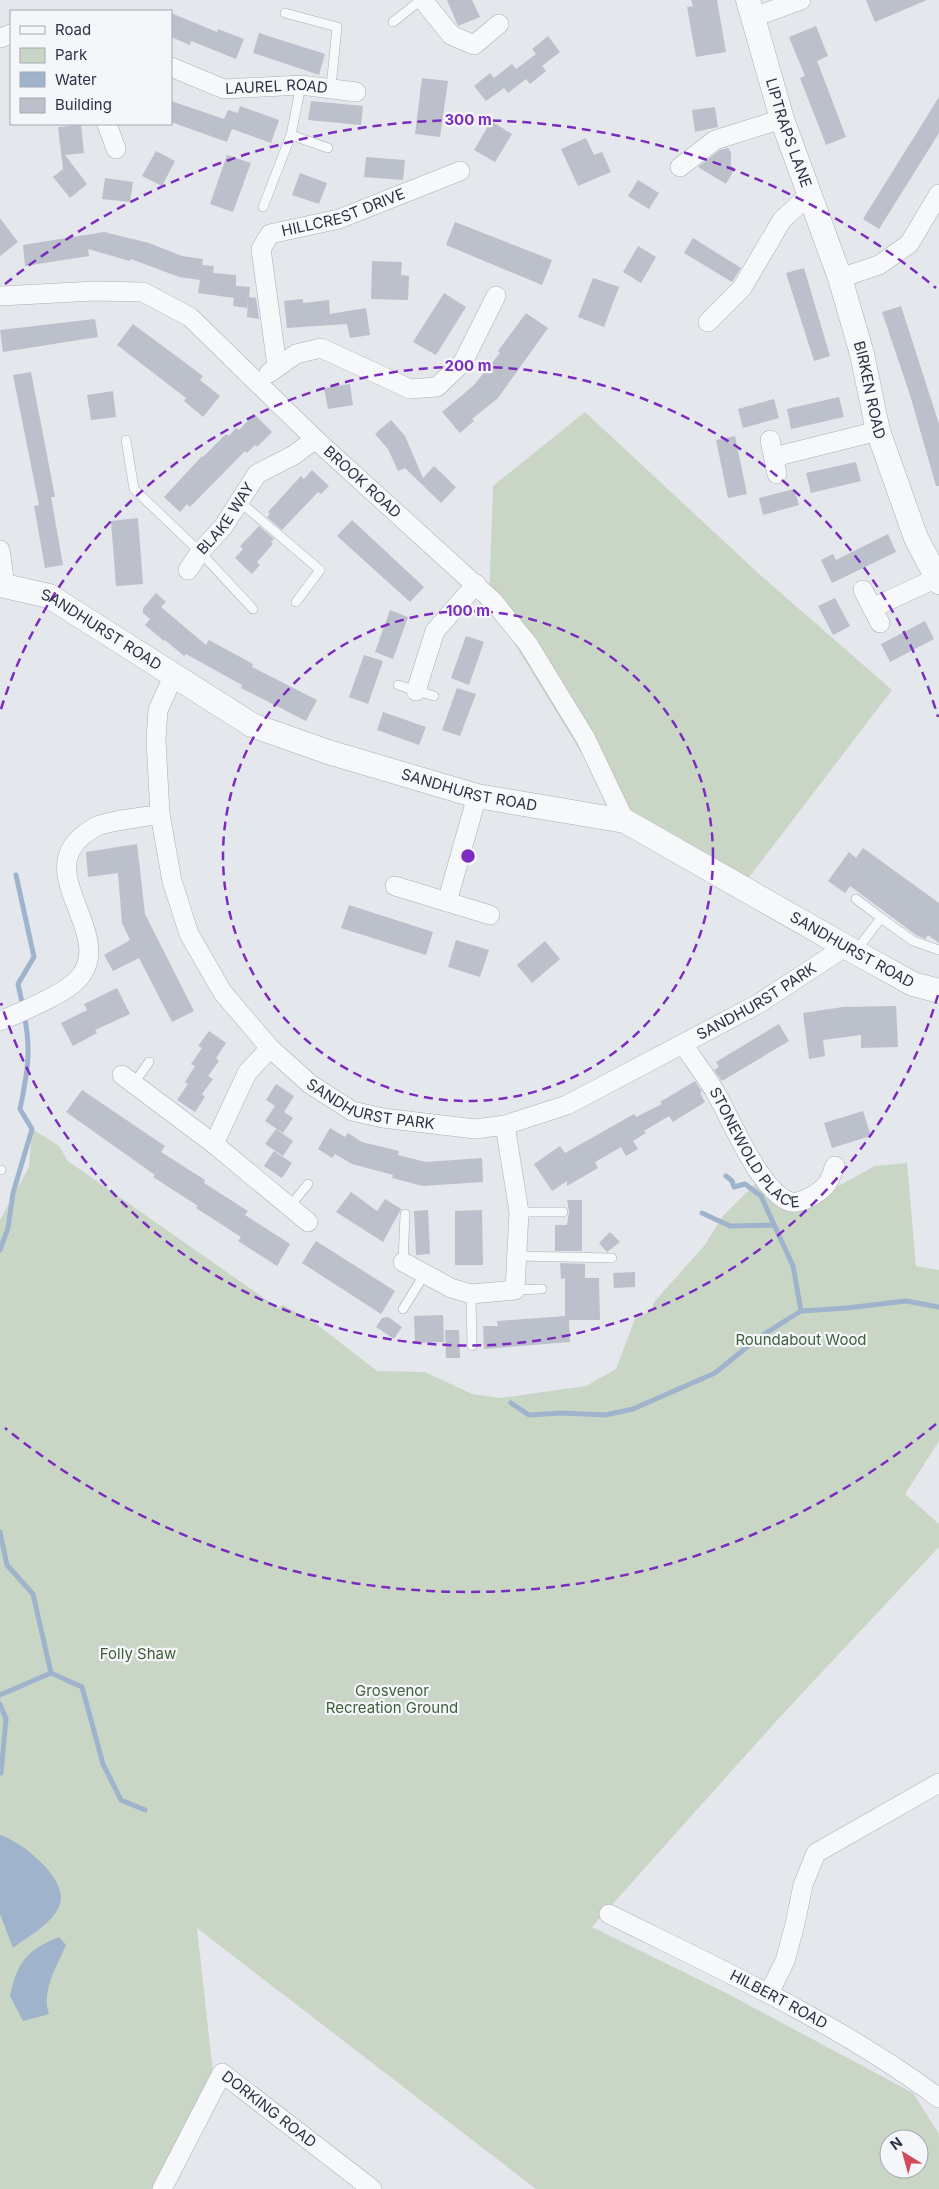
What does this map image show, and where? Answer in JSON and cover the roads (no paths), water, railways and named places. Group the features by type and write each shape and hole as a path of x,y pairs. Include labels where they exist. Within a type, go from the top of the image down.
{"street":[{"path":"422,0 451,35 474,44 500,24"},
{"path":"751,9 801,0"},
{"name":"LIPTRAPS LANE","path":"708,322 742,288 782,220 809,195 782,119 751,9"},
{"name":"LAUREL ROAD","path":"172,67 224,89 301,85 331,87 356,92"},
{"path":"680,166 715,140 782,119"},
{"path":"107,125 116,149"},
{"name":"HILLCREST DRIVE","path":"277,366 261,250 270,234 339,219 460,171"},
{"path":"840,278 879,265 909,244 939,194"},
{"name":"BIRKEN ROAD","path":"809,195 840,278 862,354 878,431 916,538 938,580"},
{"name":"BROOK ROAD","path":"0,296 95,291 143,292 190,316 315,439 493,601 528,644 586,739 625,821"},
{"path":"257,383 277,366 296,354 321,348 410,389 437,387 463,362 496,296"},
{"path":"774,457 878,431"},
{"name":"BLAKE WAY","path":"188,570 200,552 223,527 256,474 294,455 315,439"},
{"path":"0,550 3,585"},
{"path":"863,590 876,615 938,580"},
{"path":"425,693 435,631 476,584"},
{"name":"SANDHURST ROAD","path":"3,585 49,596 173,677 252,725 328,752 477,796 625,821 850,950 913,984 939,991"},
{"name":"SANDHURST PARK","path":"173,677 158,710 156,740 160,814 172,881 189,934 223,993 270,1048 310,1084 352,1111 383,1118 475,1129 505,1125 567,1105 758,1004 850,950"},
{"path":"447,902 477,796"},
{"path":"7,1018 60,992 77,980 88,962 88,935 71,892 66,872 67,858 73,844 99,825 160,814"},
{"path":"395,886 490,915"},
{"name":"STONEWOLD PLACE","path":"683,1044 716,1092 761,1174 779,1197 795,1203 812,1195 826,1186 835,1166"},
{"path":"214,1144 247,1073 270,1048"},
{"path":"128,1079 214,1144 308,1222"},
{"path":"403,1262 451,1288 471,1294 515,1290 519,1212 505,1125"},
{"path":"770,1993 784,1961 795,1924 803,1885 816,1853 939,1784"},
{"name":"HILBERT ROAD","path":"609,1914 770,1993 901,2070 939,2098"},
{"name":"DORKING ROAD","path":"162,2189 222,2073 372,2189"}],"lane":[{"path":"393,22 422,0"},
{"path":"285,13 337,28 331,87"},
{"path":"263,208 291,135 301,85"},
{"path":"291,135 328,148"},
{"path":"126,440 134,489 200,552 253,609"},
{"path":"240,502 320,570 296,602"},
{"path":"398,685 425,693"},
{"path":"856,899 913,941 939,950"},
{"path":"850,950 881,918"},
{"path":"128,1079 149,1062"},
{"path":"290,1206 308,1184"},
{"path":"519,1212 563,1212"},
{"path":"403,1262 405,1214"},
{"path":"516,1256 612,1258"},
{"path":"403,1309 424,1275"},
{"path":"515,1290 542,1289"},
{"path":"471,1294 472,1346"}],"water":[{"path":"0,1835 20,1845 52,1874 61,1897 59,1907 50,1919 39,1930 13,1948 0,1914"},
{"path":"59,1937 66,1945 48,1988 47,2005 49,2014 23,2021 10,1996 16,1975 20,1966 31,1953 38,1947"}],"waterway":[{"path":"16,875 34,957 18,984 23,1007"},
{"path":"0,1250 8,1228 13,1193 32,1129 20,1109 28,1062 28,1040 24,1015"},
{"path":"726,1176 732,1181 734,1187 745,1184 761,1196 793,1266 801,1311"},
{"path":"702,1213 730,1226 774,1225"},
{"path":"511,1403 529,1415 562,1413 605,1415 633,1409 715,1373 758,1338 801,1311 906,1301 939,1307"},
{"path":"0,1532 7,1565 33,1594 51,1673"},
{"path":"0,1695 51,1673 82,1687 103,1764 121,1800 145,1810"},
{"path":"0,1704 6,1719 1,1773"}],"park label":[{"name":"Roundabout Wood","path":"801,1340"},
{"name":"Folly Shaw","path":"138,1654"},
{"name":"Grosvenor Recreation Ground","path":"392,1700"}]}
